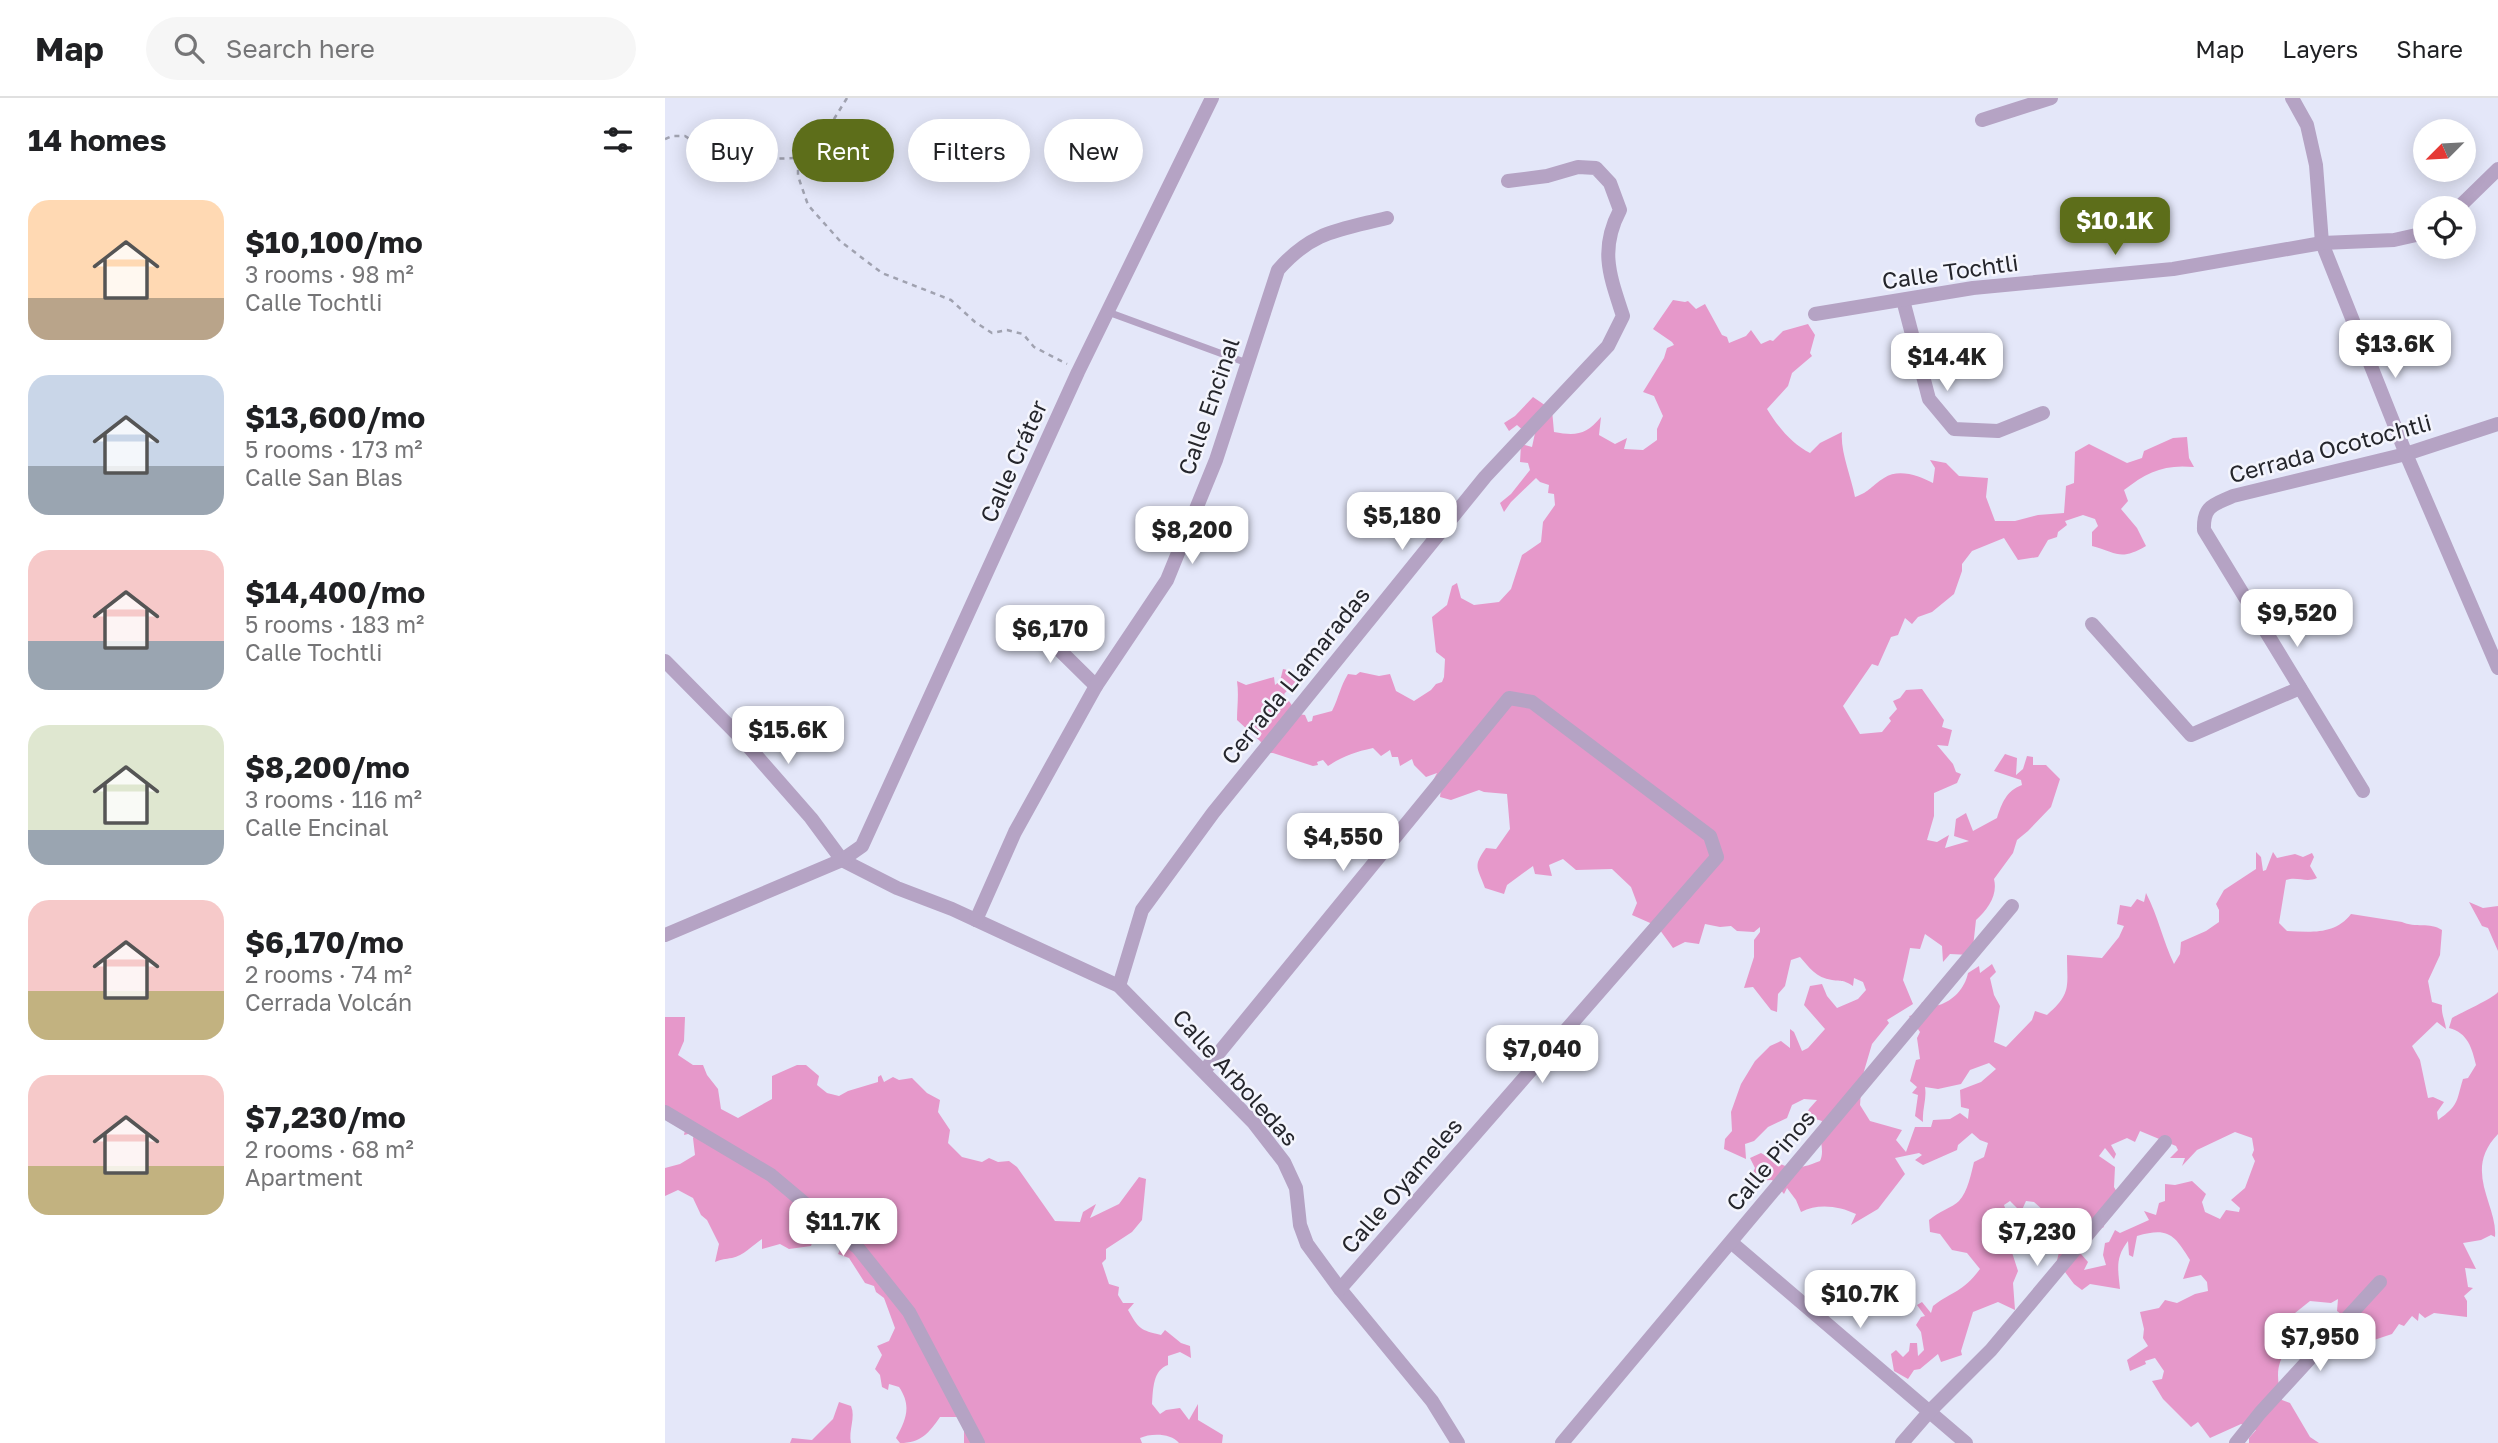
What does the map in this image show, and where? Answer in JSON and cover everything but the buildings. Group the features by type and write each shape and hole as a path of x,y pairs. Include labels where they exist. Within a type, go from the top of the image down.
{"street":[{"name":"Calle Cráter","path":"842,860 862,846 1078,372 1212,98"},
{"path":"1982,120 2051,98"},
{"path":"2292,98 2307,125 2316,165 2322,243 2406,454 2498,668"},
{"name":"Cerrada Llamaradas","path":"1119,986 1142,910 1213,813 1485,477 1608,346 1623,316 1607,257 1610,229 1620,210 1610,183 1596,168 1578,167 1547,176 1508,181"},
{"path":"2470,196 2498,169"},
{"name":"Calle Encinal","path":"976,920 1015,832 1097,686 1167,580 1216,460 1278,270 1295,250 1324,234 1387,218"},
{"name":"Calle Tochtli","path":"1815,314 1973,288 2173,269 2322,243 2394,240 2413,236"},
{"path":"1903,300 1929,399 1954,429 1998,430 2043,413"},
{"name":"Cerrada Ocotochtli","path":"2363,790 2204,530 2203,517 2210,507 2234,496 2406,454 2498,424"},
{"path":"1028,619 1097,686"},
{"path":"2092,624 2191,735 2300,688"},
{"path":"665,661 740,737 811,818 842,860 665,935"},
{"name":"Calle Oyameles","path":"1204,1071 1509,698 1532,702 1710,836 1717,858 1340,1289"},
{"name":"Calle Arboledas","path":"842,860 897,888 976,920 1119,986 1253,1122 1284,1162 1296,1188 1300,1225 1307,1244 1340,1289 1432,1401 1458,1443"},
{"name":"Calle Pinos","path":"1562,1443 2012,906"},
{"path":"665,1112 771,1175 858,1248 909,1312 978,1443"},
{"path":"1902,1443 1991,1350 2165,1142"},
{"path":"1731,1243 1966,1443"},
{"path":"2236,1443 2260,1413 2380,1282"}],"lane":[{"path":"1108,312 1247,363"}],"path":[{"path":"834,119 847,98"},
{"path":"665,139 685,136 696,143 709,142 730,146 763,159 792,158"},
{"path":"800,182 809,205 840,241 882,273 951,300 975,323 992,333 1007,330 1023,334 1034,346 1057,357 1078,372"}],"shaded area":[{"path":"1673,300 1688,301 1696,309 1705,304 1729,343 1746,336 1751,330 1761,344 1773,341 1783,331 1808,324 1815,335 1810,353 1812,356 1792,373 1788,386 1767,409 1786,434 1810,453 1820,443 1842,432 1844,455 1855,497 1890,475 1902,473 1933,483 1935,468 1930,460 1946,463 1959,476 1988,478 1986,497 1995,521 2015,521 2038,515 2064,513 2066,486 2074,483 2075,452 2089,444 2127,463 2142,458 2144,451 2173,438 2187,437 2189,458 2194,467 2165,468 2140,478 2124,490 2128,501 2121,509 2137,528 2146,546 2124,554 2092,546 2092,532 2098,526 2095,519 2083,515 2065,521 2067,525 2058,532 2057,537 2048,540 2038,557 2018,560 2004,538 1972,551 1962,564 1954,594 1932,612 1918,617 1912,624 1905,618 1898,635 1891,637 1878,666 1872,664 1843,706 1860,734 1882,732 1897,709 1893,701 1900,698 1906,690 1922,689 1944,720 1942,727 1952,730 1948,746 1937,745 1953,764 1956,772 1961,774 1957,783 1934,793 1934,816 1927,840 1937,842 1949,835 1945,848 1969,841 1954,836 1956,819 1966,813 1973,831 1997,818 2008,794 2022,785 2021,780 1994,771 2005,754 2017,758 2016,775 2023,769 2027,756 2033,757 2033,765 2046,765 2060,779 2051,807 2017,840 2013,853 1994,879 1995,891 1991,901 1976,920 1970,955 1950,954 1943,962 1942,946 1925,934 1920,949 1910,948 1903,980 1913,1004 1887,1020 1889,1023 1872,1044 1862,1078 1860,1105 1870,1121 1902,1130 1896,1140 1906,1152 1915,1127 1931,1127 1933,1120 1950,1119 1960,1113 1968,1119 1969,1109 1961,1107 1960,1090 1981,1082 1996,1069 1989,1063 1970,1070 1961,1084 1938,1089 1925,1087 1923,1122 1915,1116 1918,1095 1912,1093 1917,1087 1910,1081 1916,1060 1920,1059 1917,1038 1920,1032 1909,1016 1919,1014 1922,1002 1935,1005 1944,1003 1961,989 1968,973 1979,966 1980,973 1992,964 1996,972 1990,978 2000,1006 1994,1042 2006,1047 2032,1020 2035,1011 2047,1015 2061,1001 2067,982 2067,955 2102,958 2119,937 2124,926 2117,924 2120,905 2131,907 2137,899 2144,902 2146,893 2174,964 2180,954 2181,942 2219,922 2216,904 2224,890 2256,869 2256,852 2261,857 2263,871 2266,870 2273,852 2277,858 2295,854 2303,857 2312,853 2314,857 2310,866 2317,878 2286,880 2279,923 2287,931 2314,932 2330,929 2345,921 2351,914 2433,926 2442,930 2440,955 2428,981 2432,1002 2442,1005 2446,1029 2437,1022 2412,1046 2420,1060 2428,1098 2433,1097 2444,1102 2437,1112 2438,1120 2453,1107 2463,1079 2468,1078 2476,1065 2465,1037 2449,1028 2452,1018 2498,992 2498,1134 2488,1148 2482,1174 2495,1225 2495,1237 2491,1235 2463,1243 2476,1269 2465,1268 2468,1287 2473,1288 2464,1296 2467,1301 2467,1317 2434,1313 2425,1318 2419,1313 2418,1321 2412,1316 2404,1326 2399,1324 2392,1334 2374,1340 2371,1348 2360,1342 2350,1348 2349,1344 2341,1342 2349,1320 2337,1311 2338,1299 2331,1303 2310,1301 2290,1317 2300,1335 2286,1350 2279,1364 2278,1380 2282,1400 2290,1403 2310,1437 2319,1443 2249,1443 2249,1438 2256,1430 2241,1424 2210,1438 2198,1422 2191,1427 2163,1399 2152,1381 2162,1379 2164,1371 2155,1358 2130,1371 2127,1360 2148,1346 2143,1338 2140,1312 2159,1308 2165,1300 2177,1303 2208,1291 2207,1282 2201,1275 2183,1279 2190,1260 2169,1235 2156,1232 2137,1236 2133,1257 2129,1255 2128,1241 2119,1258 2120,1289 2090,1284 2082,1290 2065,1272 2054,1273 2060,1248 2075,1247 2088,1262 2084,1270 2106,1265 2103,1255 2105,1243 2109,1242 2115,1230 2120,1233 2149,1220 2144,1211 2156,1215 2159,1203 2165,1201 2165,1184 2192,1181 2206,1194 2202,1202 2205,1212 2220,1219 2226,1210 2239,1212 2240,1208 2231,1200 2245,1188 2255,1161 2252,1155 2252,1138 2235,1132 2197,1150 2182,1166 2185,1158 2170,1158 2178,1150 2176,1146 2140,1131 2135,1142 2127,1138 2111,1145 2116,1154 2114,1159 2105,1148 2099,1156 2115,1167 2114,1187 2121,1199 2102,1223 2104,1227 2088,1234 2073,1224 2072,1217 2054,1220 2034,1202 2026,1201 2021,1212 2010,1201 2004,1205 2009,1219 2006,1234 2018,1271 2013,1283 2015,1310 1998,1302 1973,1312 1962,1355 1941,1362 1938,1354 1920,1369 1914,1370 1908,1379 1894,1371 1891,1354 1896,1350 1903,1357 1909,1351 1910,1343 1917,1343 1918,1356 1924,1350 1921,1332 1916,1325 1921,1317 1925,1316 1917,1305 1922,1302 1931,1313 1933,1306 1963,1287 1980,1269 1967,1253 1952,1250 1940,1234 1930,1232 1929,1220 1959,1201 1967,1187 1974,1162 1984,1157 1988,1143 1972,1133 1958,1145 1957,1150 1923,1165 1915,1160 1922,1155 1919,1153 1895,1158 1905,1174 1878,1209 1851,1225 1856,1214 1829,1207 1814,1207 1801,1212 1787,1188 1784,1194 1772,1180 1749,1181 1755,1168 1750,1158 1761,1153 1795,1168 1820,1161 1822,1121 1806,1116 1817,1100 1804,1099 1792,1105 1787,1118 1768,1127 1754,1141 1745,1144 1746,1159 1724,1149 1725,1139 1732,1131 1731,1112 1741,1084 1755,1061 1770,1046 1781,1041 1790,1048 1790,1029 1802,1051 1825,1029 1804,1005 1810,986 1822,984 1827,996 1837,1008 1858,999 1866,990 1863,982 1854,978 1853,986 1822,977 1813,972 1800,957 1791,960 1785,986 1778,994 1777,1012 1771,1010 1753,987 1744,988 1754,957 1754,940 1760,927 1754,932 1737,931 1731,926 1705,924 1699,944 1685,942 1673,948 1657,926 1632,915 1637,903 1631,887 1612,869 1576,870 1563,859 1549,865 1552,876 1535,874 1533,866 1507,885 1504,894 1485,888 1479,872 1479,859 1486,848 1496,849 1510,829 1507,794 1479,790 1451,800 1440,797 1441,789 1428,790 1437,773 1426,777 1414,765 1412,759 1400,766 1398,757 1392,757 1390,750 1381,756 1373,748 1344,757 1328,766 1323,760 1313,766 1273,753 1260,753 1261,742 1237,720 1237,681 1246,685 1274,677 1275,685 1280,681 1283,669 1300,677 1284,694 1298,714 1305,715 1308,722 1312,721 1313,716 1332,711 1348,674 1390,674 1396,691 1414,701 1442,682 1445,659 1436,652 1432,617 1447,605 1452,586 1457,583 1461,598 1474,605 1499,602 1511,589 1522,555 1541,542 1543,522 1555,505 1554,494 1548,493 1549,485 1536,478 1504,512 1500,503 1530,470 1528,463 1520,462 1521,444 1532,447 1535,433 1527,434 1517,425 1509,431 1504,423 1515,416 1533,397 1552,410 1554,432 1580,433 1601,417 1599,435 1615,444 1627,438 1624,449 1643,450 1657,440 1657,429 1663,416 1654,396 1643,392 1664,358 1667,348 1674,345 1653,329"},
{"path":"2469,902 2483,908 2498,906 2498,951 2488,928 2482,926"},
{"path":"665,1017 685,1017 684,1041 678,1055 693,1065 703,1065 718,1089 721,1109 738,1118 772,1099 772,1076 797,1065 806,1065 819,1076 817,1085 827,1093 839,1096 878,1082 881,1075 884,1082 893,1077 899,1080 912,1078 927,1093 940,1100 938,1112 950,1130 948,1143 962,1157 982,1162 989,1158 998,1162 1009,1161 1017,1167 1055,1221 1080,1222 1083,1212 1096,1204 1090,1218 1119,1204 1139,1177 1146,1179 1142,1220 1132,1232 1106,1249 1106,1259 1102,1263 1109,1284 1119,1287 1118,1295 1123,1303 1134,1303 1128,1310 1138,1325 1144,1330 1161,1335 1165,1330 1181,1343 1190,1346 1191,1358 1180,1352 1168,1356 1168,1365 1159,1371 1155,1381 1152,1404 1160,1414 1166,1410 1180,1408 1189,1420 1198,1404 1198,1420 1223,1435 1222,1443 1179,1443 1171,1437 1150,1435 1140,1438 1142,1443 964,1443 964,1417 940,1417 924,1436 900,1443 896,1438 906,1413 903,1394 899,1387 889,1384 888,1390 882,1387 880,1375 875,1369 882,1355 877,1346 889,1341 895,1328 884,1298 876,1292 874,1286 865,1283 849,1258 838,1254 845,1239 832,1235 833,1215 814,1237 811,1246 789,1249 780,1244 762,1249 762,1239 740,1255 715,1262 719,1244 693,1198 678,1190 665,1196 665,1168 680,1164 695,1155 693,1138 696,1132 684,1135 687,1120 665,1115"},
{"path":"839,1402 851,1406 851,1443 790,1443 792,1438 812,1440 833,1419"}]}
